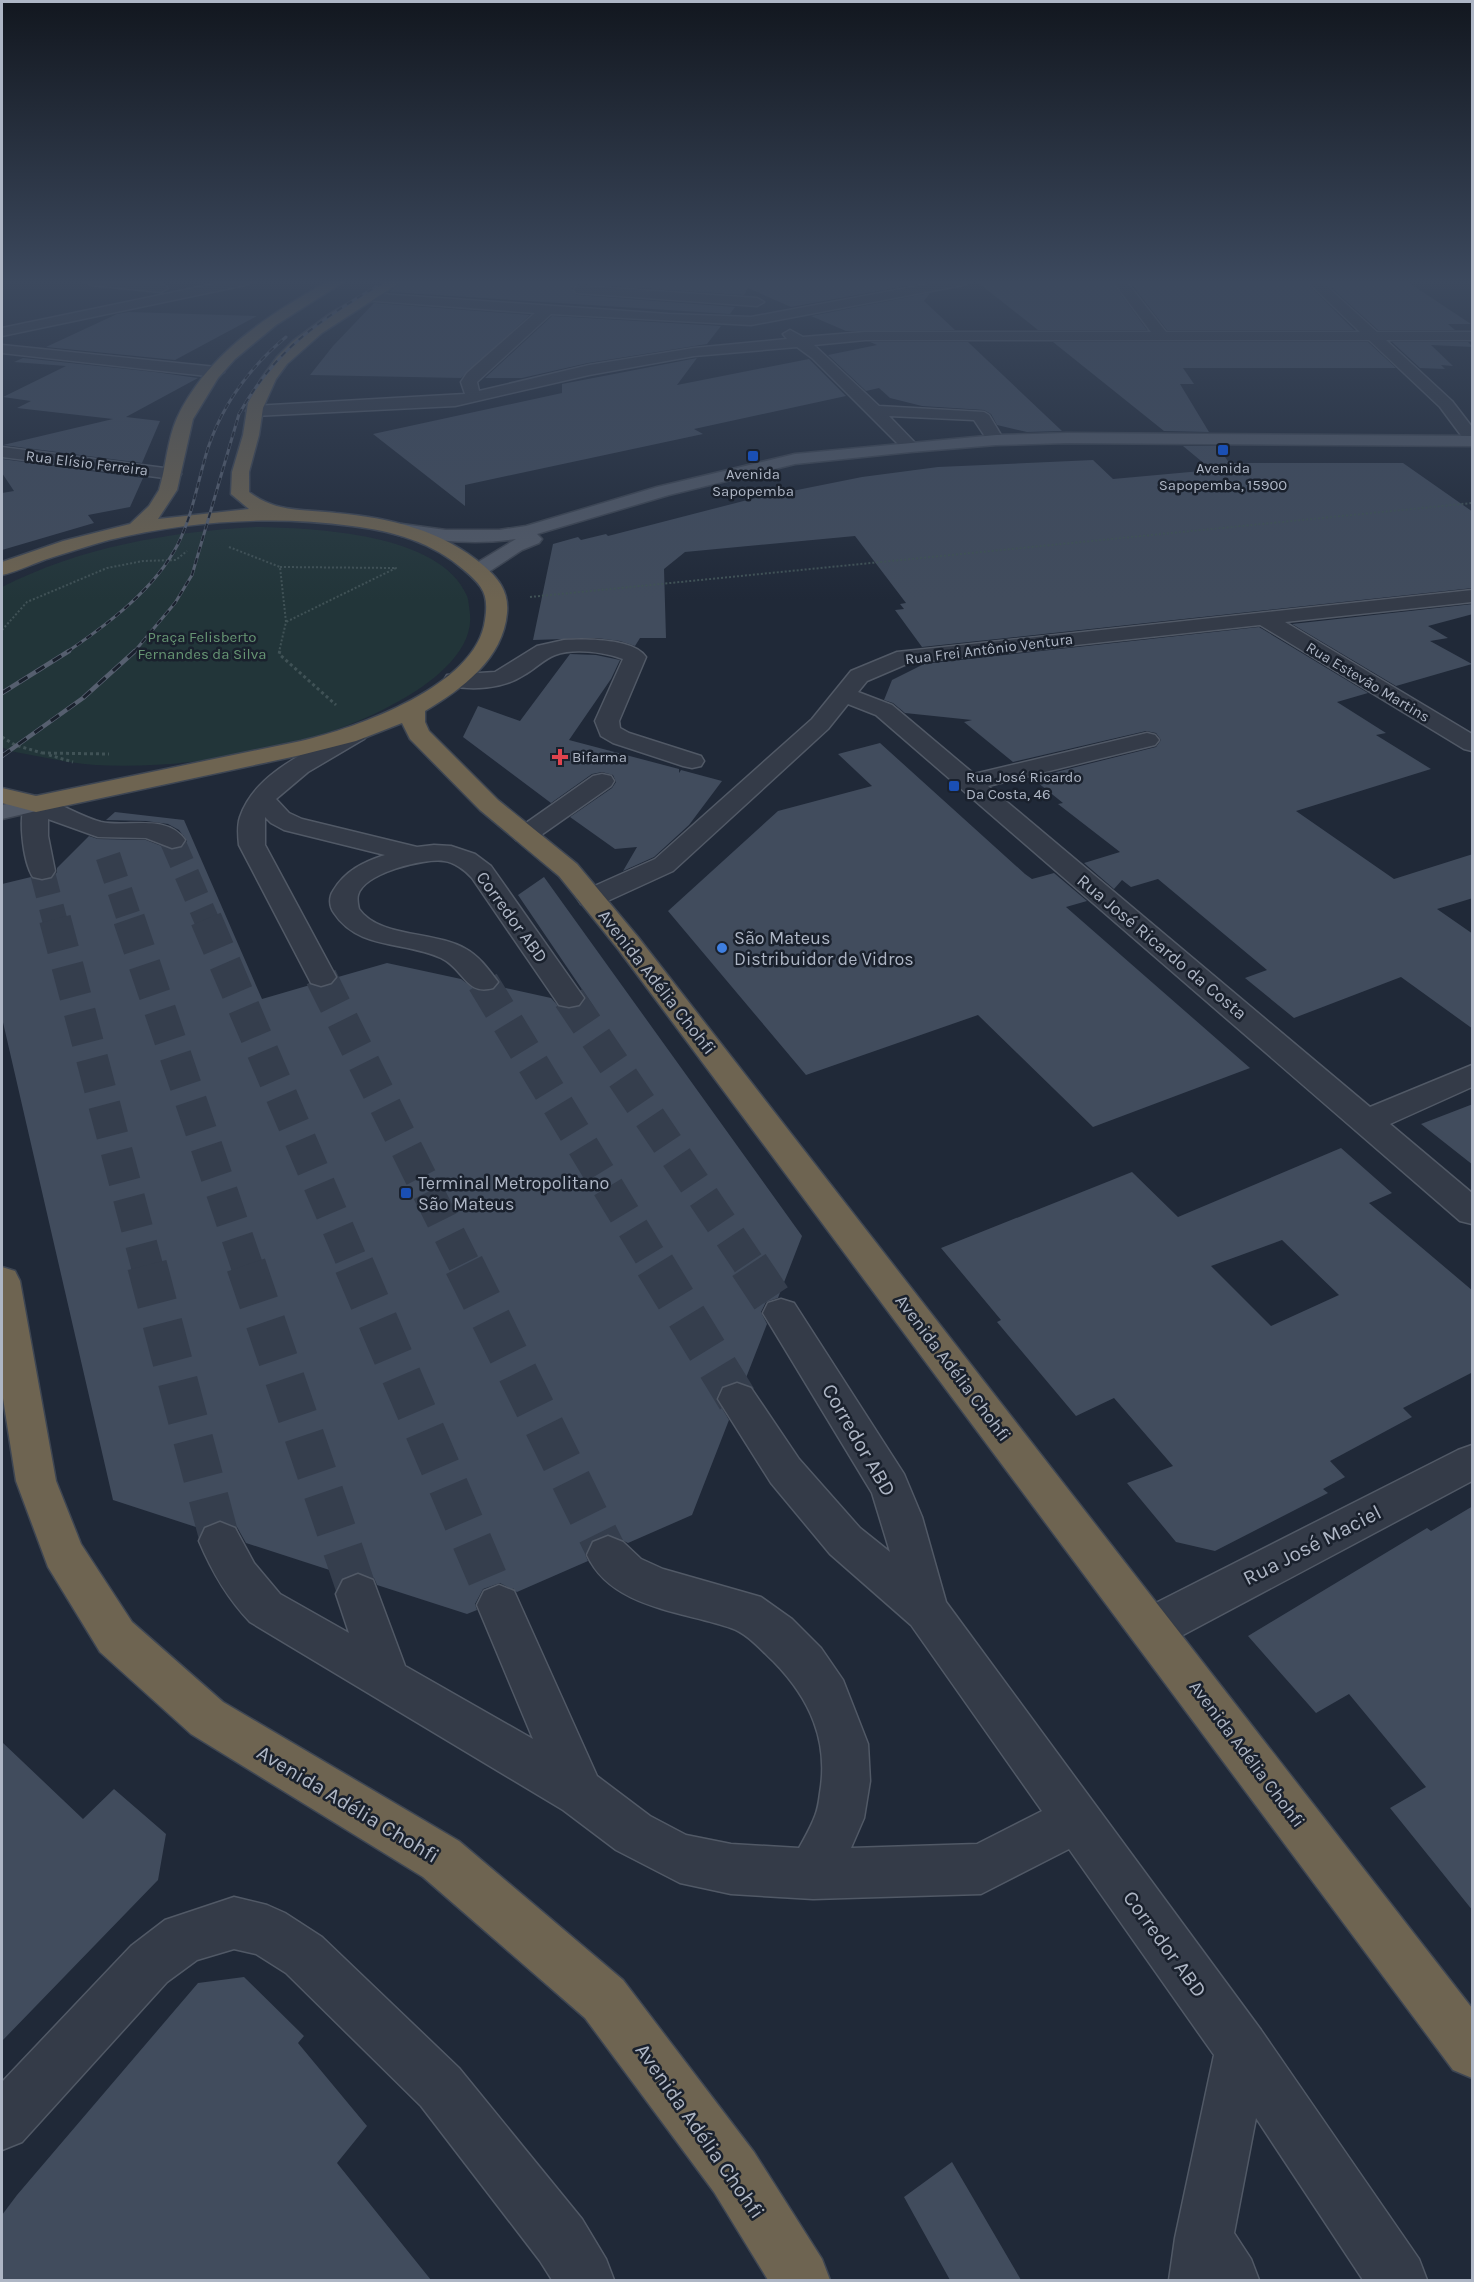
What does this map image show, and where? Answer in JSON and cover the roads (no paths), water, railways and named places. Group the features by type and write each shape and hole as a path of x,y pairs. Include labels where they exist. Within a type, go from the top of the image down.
{"highway":[{"path":"136,529 157,509 172,474 185,420 206,387"},
{"path":"264,387 254,411 239,485 240,494 256,506 283,515"},
{"path":"2,568 86,541 136,529 210,518 283,515 366,522 422,537 457,553 491,585 497,600 497,621 489,642 473,665 414,708 356,734 302,748 36,804 2,795"},
{"name":"Avenida Adélia Chohfi","path":"414,708 413,722 418,734 489,805 568,870 635,952 1473,2051"},
{"name":"Avenida Adélia Chohfi","path":"2,1281 36,1481 63,1554 116,1637 207,1718 441,1859 604,1999 734,2172 801,2280"}],"main road":[{"path":"402,530 446,536 499,537 528,531 663,491 795,459 910,447 996,440 1067,438 1473,440"},
{"path":"477,571 515,546 538,537 672,497 805,465 818,457"},
{"path":"2,812 36,804"}],"street":[{"path":"471,387 473,396"},
{"path":"254,411 428,404 512,387"},
{"path":"849,387 910,447"},
{"path":"1428,387 1446,404 1473,440"},
{"path":"323,408 321,422 384,421"},
{"path":"874,411 978,415 983,418 996,440"},
{"name":"Rua Elísio Ferreira","path":"2,452 172,474"},
{"name":"Rua Frei Antônio Ventura","path":"591,898 664,865 820,724 859,676 906,657 1473,596"},
{"name":"Rua Estevão Martins","path":"1263,618 1473,744"},
{"path":"455,680 482,681 509,675 550,648 616,647 629,651 635,657 607,721 609,731 621,738 692,761"},
{"name":"Rua José Ricardo da Costa","path":"844,694 885,710 1473,1212"},
{"path":"321,976 252,845 250,828 254,814 263,799 280,780 356,734"},
{"path":"969,783 1148,740"},
{"path":"525,835 602,781"},
{"path":"263,799 280,818 292,825 414,854"},
{"path":"42,871 35,836 36,804 99,829 150,831 165,834 172,840"},
{"path":"99,829 108,856"},
{"name":"Corredor ABD","path":"483,982 467,963 454,953 437,946 388,936 354,921 345,909 344,900 356,880 379,865 414,854 446,853 468,861 482,872 569,998"},
{"path":"1366,1121 1473,1075"},
{"name":"Corredor ABD","path":"781,1313 890,1487 901,1517 927,1611"},
{"name":"Corredor ABD","path":"737,1400 784,1471 845,1541 927,1611 1075,1820 1242,2049 1398,2280"},
{"name":"Rua José Maciel","path":"1152,1628 1473,1462"},
{"path":"220,1541 231,1569 246,1589 265,1608 580,1793 633,1833 680,1858 731,1869 813,1874 981,1869 1075,1820"},
{"path":"608,1555 626,1573 650,1584 685,1597 745,1611 776,1634 805,1663 827,1696 845,1744 846,1781 840,1818 813,1874"},
{"path":"358,1594 387,1678"},
{"path":"499,1605 580,1793"},
{"path":"2,2122 148,1964 183,1938 234,1923 267,1931 304,1955 440,2087 561,2240 585,2280"},
{"path":"1211,2266 1242,2049"}],"tunnel":[{"path":"172,840 207,921"},
{"path":"108,856 130,921"},
{"path":"42,871 55,921"},
{"path":"55,919 147,1266"},
{"path":"129,919 247,1266"},
{"path":"206,919 354,1266"},
{"path":"321,977 465,1266"},
{"path":"483,982 656,1266"},
{"path":"569,998 750,1266"},
{"path":"147,1265 220,1541"},
{"path":"246,1265 358,1594"},
{"path":"354,1265 499,1605"},
{"path":"464,1265 608,1555"},
{"path":"655,1265 737,1399"},
{"path":"749,1265 781,1313"}],"railway":[{"path":"67,652 98,630 144,591 168,560 188,521 214,432 239,387"},
{"path":"134,652 175,603 192,575 239,414 256,387"},
{"path":"2,693 69,651"},
{"path":"2,756 83,698 134,652"}],"place":[{"name":"Avenida Sapopemba, 15900","path":"1223,450"},
{"name":"Avenida Sapopemba","path":"753,456"},
{"name":"Bifarma","path":"560,757"},
{"name":"Rua José Ricardo Da Costa, 46","path":"954,786"},
{"name":"São Mateus Distribuidor de Vidros","path":"722,948"},
{"name":"Terminal Metropolitano São Mateus","path":"406,1193"}],"park label":[{"name":"Praça Felisberto Fernandes da Silva","path":"202,646"}]}
